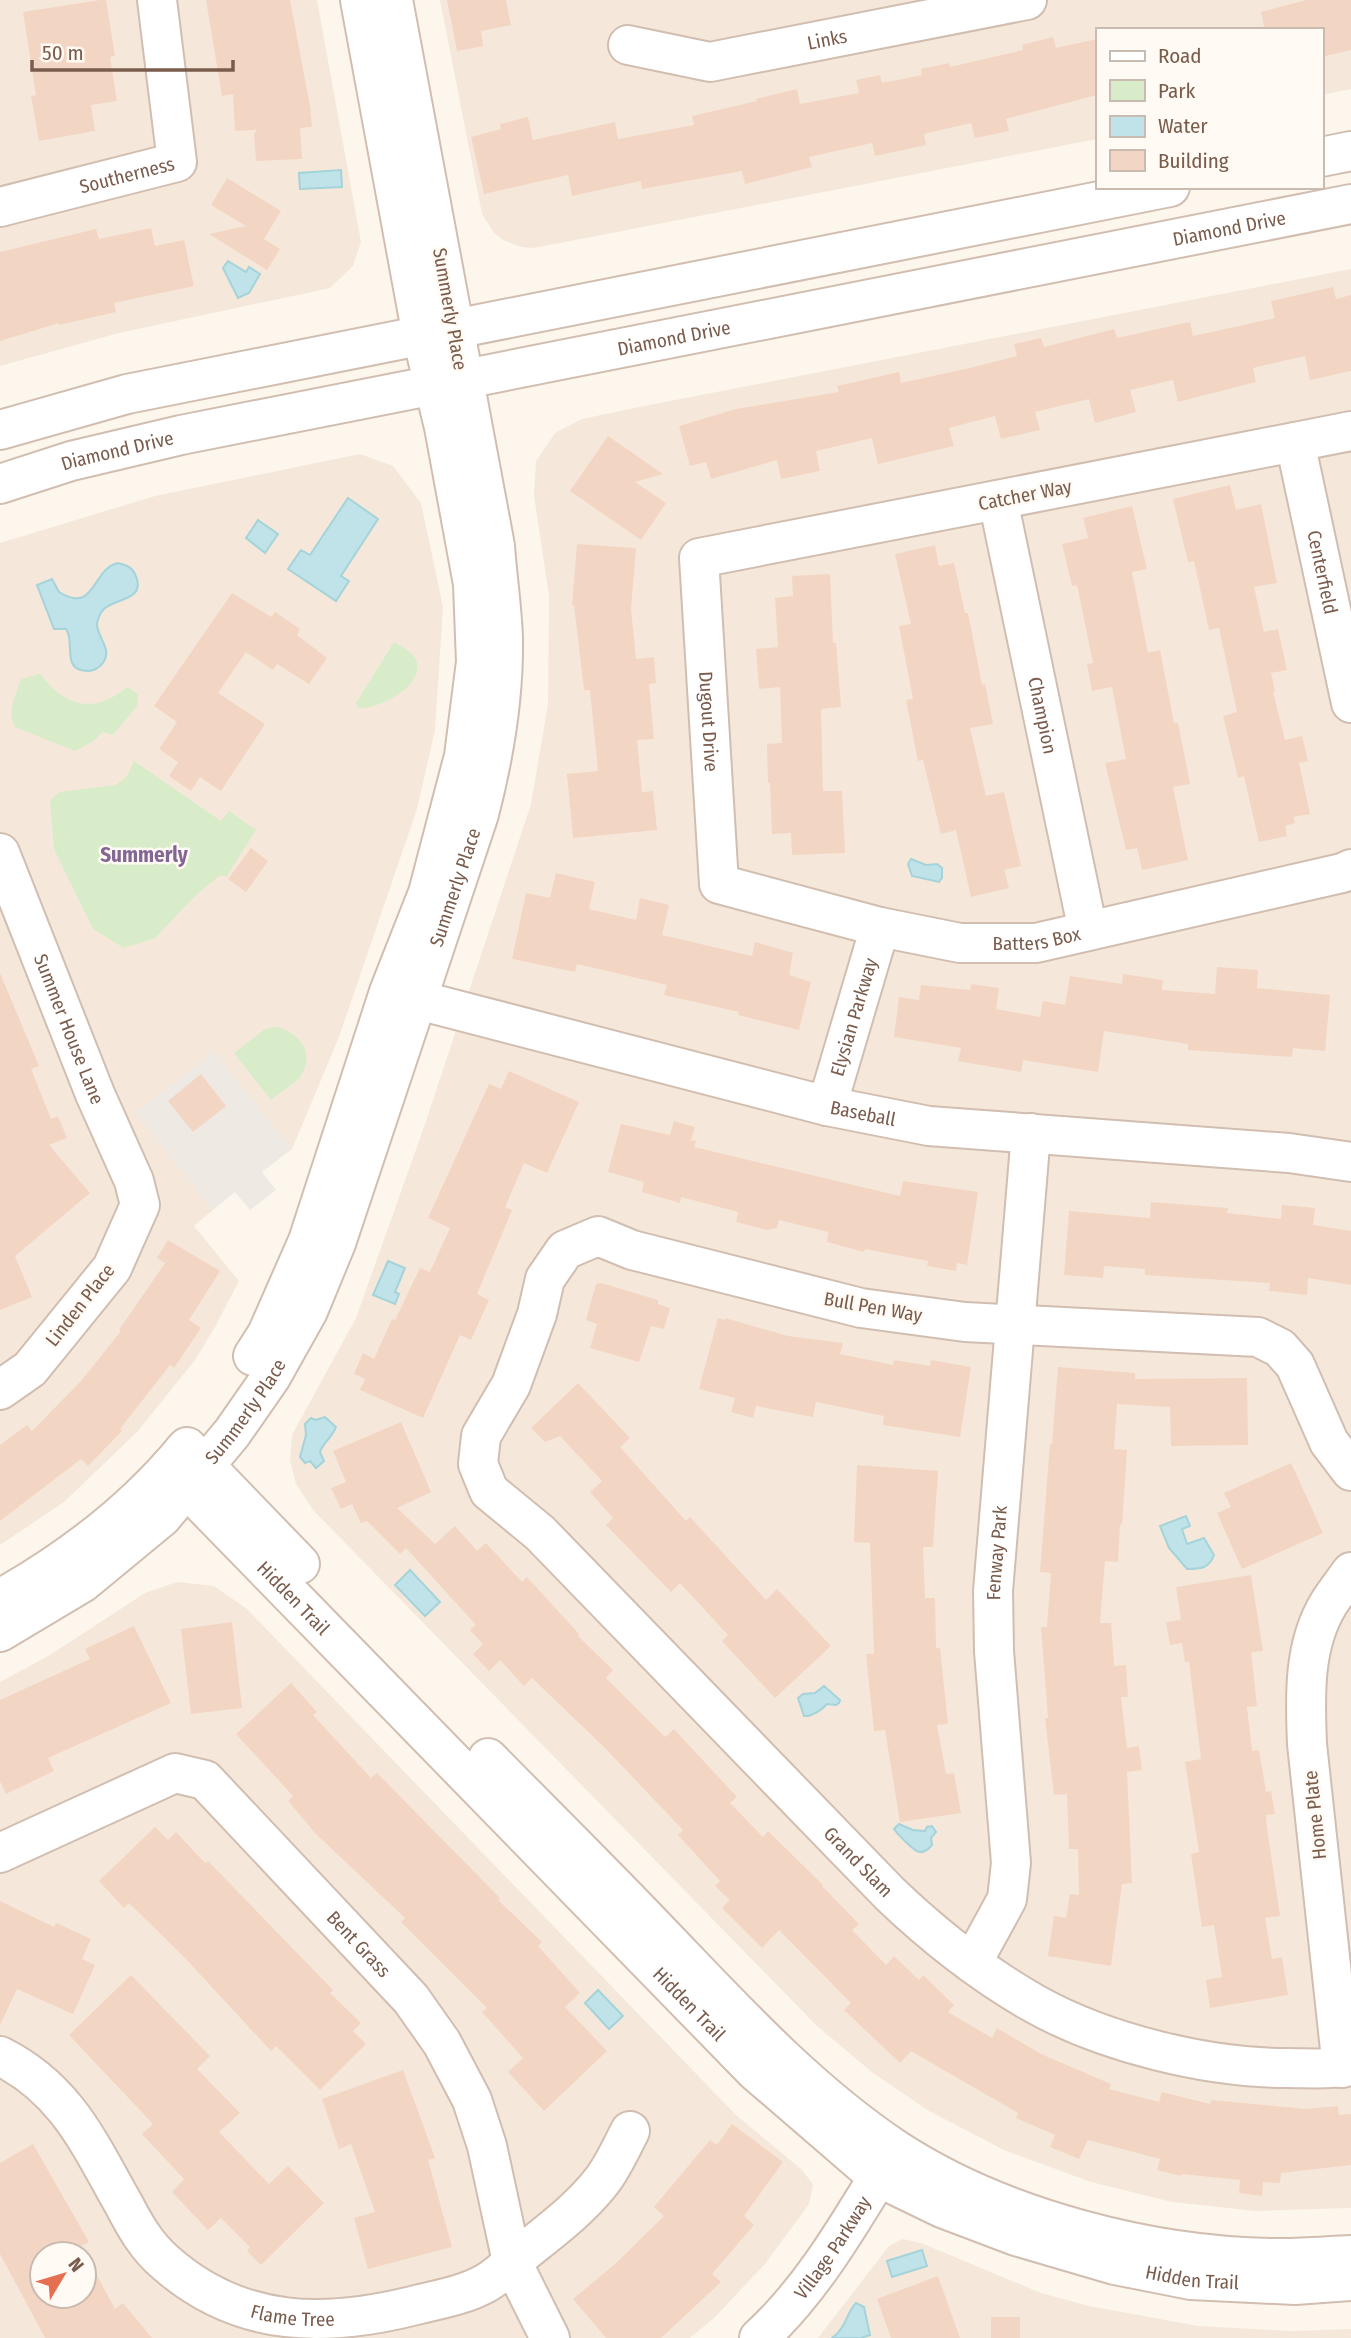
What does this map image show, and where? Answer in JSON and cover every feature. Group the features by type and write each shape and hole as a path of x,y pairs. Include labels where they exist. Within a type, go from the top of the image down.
{"street":[{"name":"Southerness","path":"0,207 177,162 157,0"},
{"name":"Summerly Place","path":"0,1599 37,1578 100,1533 140,1500 232,1433 271,1377 308,1311 336,1243 375,1121 403,996 479,814 498,727 503,637 495,546 448,380 360,0"},
{"name":"Summerly Place","path":"393,0 437,333"},
{"name":"Links","path":"628,45 710,62 1027,0"},
{"path":"1323,157 1351,151"},
{"path":"0,430 127,394 1160,189"},
{"name":"Diamond Drive","path":"0,484 72,461 169,438 448,380 1351,204"},
{"name":"Catcher Way","path":"699,558 1351,431"},
{"name":"Centerfield","path":"1295,442 1351,703"},
{"name":"Champion","path":"998,500 1088,931"},
{"name":"Dugout Drive","path":"699,558 719,884"},
{"name":"Summer House Lane","path":"0,853 95,1094 134,1181 140,1205"},
{"name":"Batters Box","path":"719,884 880,927 960,943 1036,943 1351,869"},
{"name":"Elysian Parkway","path":"827,1106 880,927"},
{"name":"Baseball","path":"403,996 827,1106 929,1126 1289,1153 1351,1162"},
{"name":"Fenway Park","path":"972,1963 1007,1899 1011,1863 994,1651 993,1591 1031,1133"},
{"name":"Linden Place","path":"0,1390 30,1369 112,1268 140,1205"},
{"name":"Bull Pen Way","path":"478,1464 481,1436 511,1385 537,1314 545,1279 565,1250 598,1236 632,1250 861,1308 965,1322 1258,1337 1280,1348 1295,1365 1329,1442 1351,1471"},
{"name":"Grand Slam","path":"478,1464 489,1491 540,1534 890,1894 931,1933 972,1963 1035,2004 1102,2033 1141,2045 1208,2062 1268,2068 1346,2067"},
{"name":"Summerly Place","path":"0,1632 82,1583 162,1517 186,1467"},
{"name":"Hidden Trail","path":"186,1467 749,2026 846,2112 887,2163 942,2208 1016,2236 1115,2265 1191,2280 1295,2286 1351,2281"},
{"name":"Home Plate","path":"1346,2067 1307,1744 1305,1690 1311,1648 1327,1606 1351,1572"},
{"name":"Bent Grass","path":"0,1853 175,1773 205,1780 411,1999 442,2043 472,2100 487,2146 512,2262 550,2338"},
{"name":"Flame Tree","path":"0,2056 23,2068 63,2104 80,2127 145,2242 166,2264 197,2286 235,2307 279,2317 329,2320 389,2312 450,2297 486,2283 571,2214 602,2181 630,2131"},
{"name":"Hidden Trail","path":"887,2163 932,2170 1006,2205 1088,2232 1177,2249 1235,2256 1282,2258 1351,2255"},
{"name":"Village Parkway","path":"759,2338 809,2281 887,2163"}],"shaded area":[{"path":"0,0 317,0 361,242 353,266 330,288 119,333 0,366"},
{"path":"440,0 1351,0 1351,89 1323,95 1323,28 1096,28 1096,139 532,248 503,240 494,233 482,214"},
{"path":"1351,269 1351,2208 1256,2211 1172,2202 1091,2182 1004,2150 929,2111 873,2073 817,2026 313,1510 296,1484 290,1460 292,1435 356,1318 424,1127 531,804 548,704 549,596 534,495 536,461 555,433 582,419 634,408"},
{"path":"360,454 393,466 421,503 443,607 435,730 417,809 339,1037 292,1149 214,1051 136,1113 213,1210 194,1226 239,1281 195,1360 138,1431 64,1502 0,1545 0,543 155,496"},
{"path":"214,1051 292,1149 262,1172 276,1190 250,1210 235,1192 213,1210 136,1113"},
{"path":"177,1582 214,1586 247,1609 736,2115 801,2169 813,2184 809,2204 765,2264 714,2318 690,2338 0,2338 0,1682 50,1655 145,1593"},
{"path":"903,2239 921,2243 1041,2293 1089,2306 1198,2326 1291,2331 1351,2329 1351,2338 818,2338 889,2246"}],"green space":[{"path":"394,642 415,658 415,677 409,686 389,700 358,708 356,703"},
{"path":"40,674 70,700 92,704 115,696 127,687 138,694 137,706 113,735 103,732 75,751 15,727 12,721 12,709 21,679"},
{"path":"134,761 221,821 229,811 256,830 227,876 219,876 196,895 155,938 124,948 93,929 54,849 50,801 59,792 116,785 127,776"},
{"path":"277,1027 298,1038 307,1058 299,1078 271,1100 234,1053 265,1029"}],"water":[{"path":"341,170 342,187 300,189 299,173"},
{"path":"228,261 246,272 249,267 260,274 249,293 238,298 223,268"},
{"path":"348,498 378,519 341,576 349,581 336,601 288,569 301,550 310,555"},
{"path":"258,520 278,534 265,553 246,538"},
{"path":"118,563 134,572 137,589 128,598 109,605 101,612 97,624 106,649 105,659 94,670 79,670 71,661 69,635 66,629 54,629 37,585 52,579 59,592 71,598 80,598 93,588 103,573"},
{"path":"911,859 926,865 937,864 942,868 942,878 939,882 912,876 908,864"},
{"path":"388,1261 405,1268 395,1292 399,1294 395,1304 373,1295"},
{"path":"325,1417 336,1427 320,1452 324,1461 316,1468 310,1461 305,1463 300,1457 306,1435 305,1424 311,1418 315,1420"},
{"path":"1186,1516 1190,1526 1182,1529 1187,1544 1204,1538 1214,1555 1204,1567 1187,1569 1169,1548 1160,1526"},
{"path":"410,1570 440,1602 425,1616 395,1585"},
{"path":"824,1686 840,1700 839,1703 827,1704 816,1713 804,1716 798,1698 803,1694 815,1693"},
{"path":"899,1824 913,1830 925,1831 932,1826 936,1832 931,1838 932,1845 925,1851 916,1851 894,1829"},
{"path":"598,1990 623,2016 609,2029 585,2003"},
{"path":"922,2250 927,2266 892,2277 887,2261"},
{"path":"856,2303 864,2307 870,2335 861,2338 832,2338 841,2329"}],"building":[{"path":"106,0 115,56 110,57 117,101 91,105 95,131 39,141 31,96 36,95 23,12"},
{"path":"206,0 290,0 312,127 300,128 302,159 256,161 254,134 257,130 235,131 233,94 222,96"},
{"path":"447,0 506,0 511,25 481,31 483,46 457,51"},
{"path":"1306,0 1351,0 1351,50 1323,57 1323,28 1265,28 1261,12"},
{"path":"1053,37 1056,48 1096,39 1096,95 1006,119 1009,131 975,138 971,123 924,134 926,145 875,156 872,143 809,157 812,167 745,184 742,171 642,189 641,181 572,196 568,175 484,194 471,137 501,129 500,124 528,117 533,140 615,122 618,139 694,125 692,116 797,89 800,104 859,93 856,80 880,75 882,83 922,75 921,69 949,63 950,67 1023,50 1022,45"},
{"path":"227,178 281,211 264,239 280,249 267,270 209,234 246,226 211,205"},
{"path":"151,228 155,246 184,240 194,286 114,303 116,312 59,323 0,341 0,252 96,229 99,239"},
{"path":"1333,287 1336,299 1351,295 1351,371 1310,380 1305,356 1253,368 1256,382 1178,402 1173,380 1130,390 1136,412 1095,423 1089,399 1035,412 1040,430 1001,439 995,416 949,428 954,446 878,464 872,438 816,451 820,471 781,479 777,460 711,479 706,462 690,466 679,426 736,409 839,392 837,386 899,372 901,383 974,367 1017,356 1014,344 1041,338 1044,347 1114,329 1117,338 1190,322 1193,336 1275,318 1271,301"},
{"path":"608,436 663,474 635,482 666,503 641,540 570,491"},
{"path":"1230,485 1236,510 1261,504 1277,583 1254,587 1264,632 1278,629 1287,670 1271,673 1273,692 1285,740 1302,736 1308,761 1299,763 1310,814 1293,817 1295,823 1285,826 1287,836 1259,842 1244,776 1238,778 1223,716 1237,712 1219,628 1209,630 1194,561 1188,562 1173,499"},
{"path":"1132,506 1147,569 1132,572 1148,653 1160,650 1174,723 1178,723 1190,784 1173,787 1188,860 1142,870 1137,848 1126,850 1105,763 1126,759 1112,687 1092,691 1087,664 1093,663 1077,585 1072,586 1062,544 1088,538 1083,518"},
{"path":"577,544 636,548 631,609 636,659 654,657 656,683 649,684 654,739 637,740 642,792 653,791 657,830 573,838 567,774 598,771 590,690 584,690 572,605"},
{"path":"935,545 939,566 954,563 965,613 968,613 982,685 985,684 993,724 970,728 986,796 1004,792 1021,866 1004,870 1009,888 971,897 956,830 941,834 923,760 918,761 906,700 913,699 899,626 911,624 895,554"},
{"path":"830,574 833,643 836,643 841,707 821,709 823,791 842,791 845,853 792,855 791,833 772,834 768,783 767,744 782,743 780,687 759,689 756,649 778,647 775,598 793,596 792,576"},
{"path":"232,593 271,617 275,612 300,629 297,635 327,658 309,684 277,664 273,670 246,652 218,693 265,724 221,791 200,777 191,791 169,776 178,762 159,749 177,722 154,706"},
{"path":"251,848 268,861 246,892 228,879"},
{"path":"556,873 595,882 589,909 636,920 640,898 669,905 662,935 752,956 755,942 793,953 789,975 811,982 799,1030 738,1015 739,1012 664,995 667,985 577,964 575,972 512,959 526,893 550,898"},
{"path":"1217,967 1258,970 1257,988 1330,995 1325,1051 1293,1048 1292,1057 1188,1050 1188,1044 1104,1031 1098,1072 1023,1060 1021,1072 958,1061 961,1048 894,1037 899,997 919,1000 921,985 970,990 971,984 999,988 996,1009 1040,1017 1043,1001 1065,1005 1070,976 1122,984 1123,974 1163,980 1162,990 1215,994"},
{"path":"0,973 39,1066 31,1069 51,1119 58,1116 67,1138 49,1145 90,1193 15,1256 32,1297 0,1310"},
{"path":"509,1071 579,1102 547,1173 524,1163 505,1207 512,1210 477,1294 489,1300 471,1340 460,1335 423,1418 360,1390 365,1379 354,1374 363,1353 374,1359 420,1268 430,1272 450,1228 428,1218 489,1084 501,1089"},
{"path":"201,1074 226,1106 193,1132 168,1101"},
{"path":"674,1121 695,1127 691,1140 696,1141 694,1147 900,1196 903,1181 978,1192 967,1265 957,1263 956,1271 927,1266 928,1261 865,1249 864,1252 827,1242 828,1232 779,1220 777,1228 767,1230 736,1222 738,1212 681,1197 680,1203 642,1192 644,1182 608,1172 621,1124 670,1135"},
{"path":"1151,1202 1228,1208 1227,1213 1281,1219 1282,1205 1315,1208 1313,1225 1351,1231 1351,1285 1308,1278 1307,1295 1269,1291 1270,1283 1145,1275 1145,1269 1104,1266 1103,1278 1064,1275 1069,1211 1150,1218"},
{"path":"168,1240 220,1271 189,1320 201,1328 174,1368 170,1365 120,1429 122,1431 88,1466 81,1459 0,1521 0,1445 27,1425 32,1431 81,1381 121,1331 119,1330 165,1263 157,1258"},
{"path":"601,1283 658,1300 658,1304 670,1308 664,1329 651,1326 639,1362 590,1348 597,1324 586,1320 596,1284"},
{"path":"718,1318 788,1336 843,1343 840,1354 893,1365 894,1360 930,1366 931,1360 971,1367 960,1437 883,1425 884,1416 816,1402 813,1417 756,1406 753,1418 731,1412 735,1398 699,1389"},
{"path":"1058,1367 1135,1373 1135,1379 1247,1378 1248,1445 1171,1446 1170,1407 1117,1404 1114,1449 1127,1450 1122,1525 1120,1524 1118,1562 1105,1561 1100,1623 1111,1623 1114,1666 1126,1665 1128,1697 1121,1697 1127,1748 1139,1746 1142,1770 1127,1772 1132,1883 1122,1884 1111,1966 1048,1956 1054,1916 1066,1918 1070,1894 1079,1895 1078,1849 1069,1849 1067,1794 1054,1795 1045,1718 1048,1718 1041,1627 1047,1627 1051,1573 1040,1572"},
{"path":"578,1383 630,1438 620,1447 686,1521 690,1517 766,1600 777,1589 831,1646 775,1698 722,1641 728,1635 680,1583 671,1592 606,1525 613,1518 590,1492 602,1481 560,1436 545,1442 531,1428"},
{"path":"401,1422 431,1492 397,1508 435,1544 455,1526 477,1551 486,1543 522,1582 527,1577 578,1636 613,1670 606,1678 665,1737 674,1729 737,1797 730,1803 763,1837 768,1831 823,1885 859,1924 852,1930 886,1965 894,1956 919,1980 923,1975 954,2005 948,2012 992,2038 997,2028 1041,2054 1111,2084 1109,2089 1159,2102 1162,2092 1210,2104 1211,2100 1306,2109 1338,2106 1339,2115 1351,2114 1351,2165 1281,2173 1280,2183 1263,2182 1262,2196 1239,2193 1240,2180 1181,2176 1157,2170 1160,2159 1088,2140 1079,2159 1050,2147 1055,2135 1016,2118 1018,2113 911,2051 900,2063 844,2010 851,2003 779,1930 762,1948 722,1908 730,1900 715,1886 720,1881 678,1835 683,1830 605,1748 532,1678 524,1686 500,1660 489,1671 473,1654 483,1644 470,1630 476,1625 406,1548 400,1554 367,1521 361,1523 352,1504 341,1509 331,1488 346,1482 333,1451"},
{"path":"1291,1463 1323,1533 1242,1569 1217,1513 1231,1507 1224,1493"},
{"path":"857,1465 938,1471 933,1547 923,1547 925,1598 935,1598 936,1648 940,1648 948,1724 937,1725 946,1774 954,1773 961,1813 900,1822 885,1730 874,1731 866,1654 874,1654 870,1543 854,1542"},
{"path":"1251,1575 1263,1651 1251,1652 1257,1706 1247,1707 1252,1751 1259,1750 1266,1792 1271,1791 1275,1814 1266,1815 1280,1916 1265,1918 1272,1959 1282,1957 1288,1995 1210,2008 1206,1980 1222,1977 1214,1925 1202,1927 1191,1854 1199,1852 1185,1762 1201,1759 1189,1662 1185,1662 1182,1643 1170,1645 1166,1622 1181,1620 1176,1587"},
{"path":"232,1622 242,1708 191,1714 181,1629"},
{"path":"134,1626 171,1703 48,1758 54,1771 6,1794 0,1781 0,1700 90,1659 85,1649"},
{"path":"291,1683 317,1712 313,1715 371,1778 377,1773 500,1898 498,1900 542,1942 538,1946 580,1993 565,2007 607,2051 544,2111 508,2072 523,2058 482,2012 487,2008 401,1922 405,1918 316,1834 288,1801 293,1796 236,1734"},
{"path":"155,1827 168,1840 176,1832 205,1863 208,1861 333,1990 330,1993 361,2023 353,2031 366,2044 320,2090 276,2046 271,2051 185,1958 129,1903 124,1908 99,1881"},
{"path":"0,1901 54,1927 56,1923 91,1939 82,1959 95,1965 73,2014 17,1989 0,2025"},
{"path":"131,1975 210,2056 197,2069 240,2113 219,2132 269,2184 288,2166 324,2203 261,2265 247,2251 250,2247 221,2218 208,2230 172,2192 184,2179 142,2134 153,2124 69,2035"},
{"path":"403,2070 435,2158 428,2160 452,2247 368,2269 354,2218 375,2212 351,2144 339,2149 322,2099"},
{"path":"732,2124 783,2162 744,2216 754,2225 712,2274 721,2282 661,2338 606,2338 573,2299 614,2265 664,2216 654,2207 710,2140 717,2145"},
{"path":"33,2144 88,2240 28,2240 28,2306 0,2254 0,2163"},
{"path":"938,2276 960,2338 891,2338 877,2299"},
{"path":"98,2278 115,2309 123,2303 152,2338 45,2338 30,2310 98,2310"},
{"path":"991,2317 1020,2317 1020,2338 991,2338"}],"district":[{"name":"Summerly","path":"144,855"}]}
